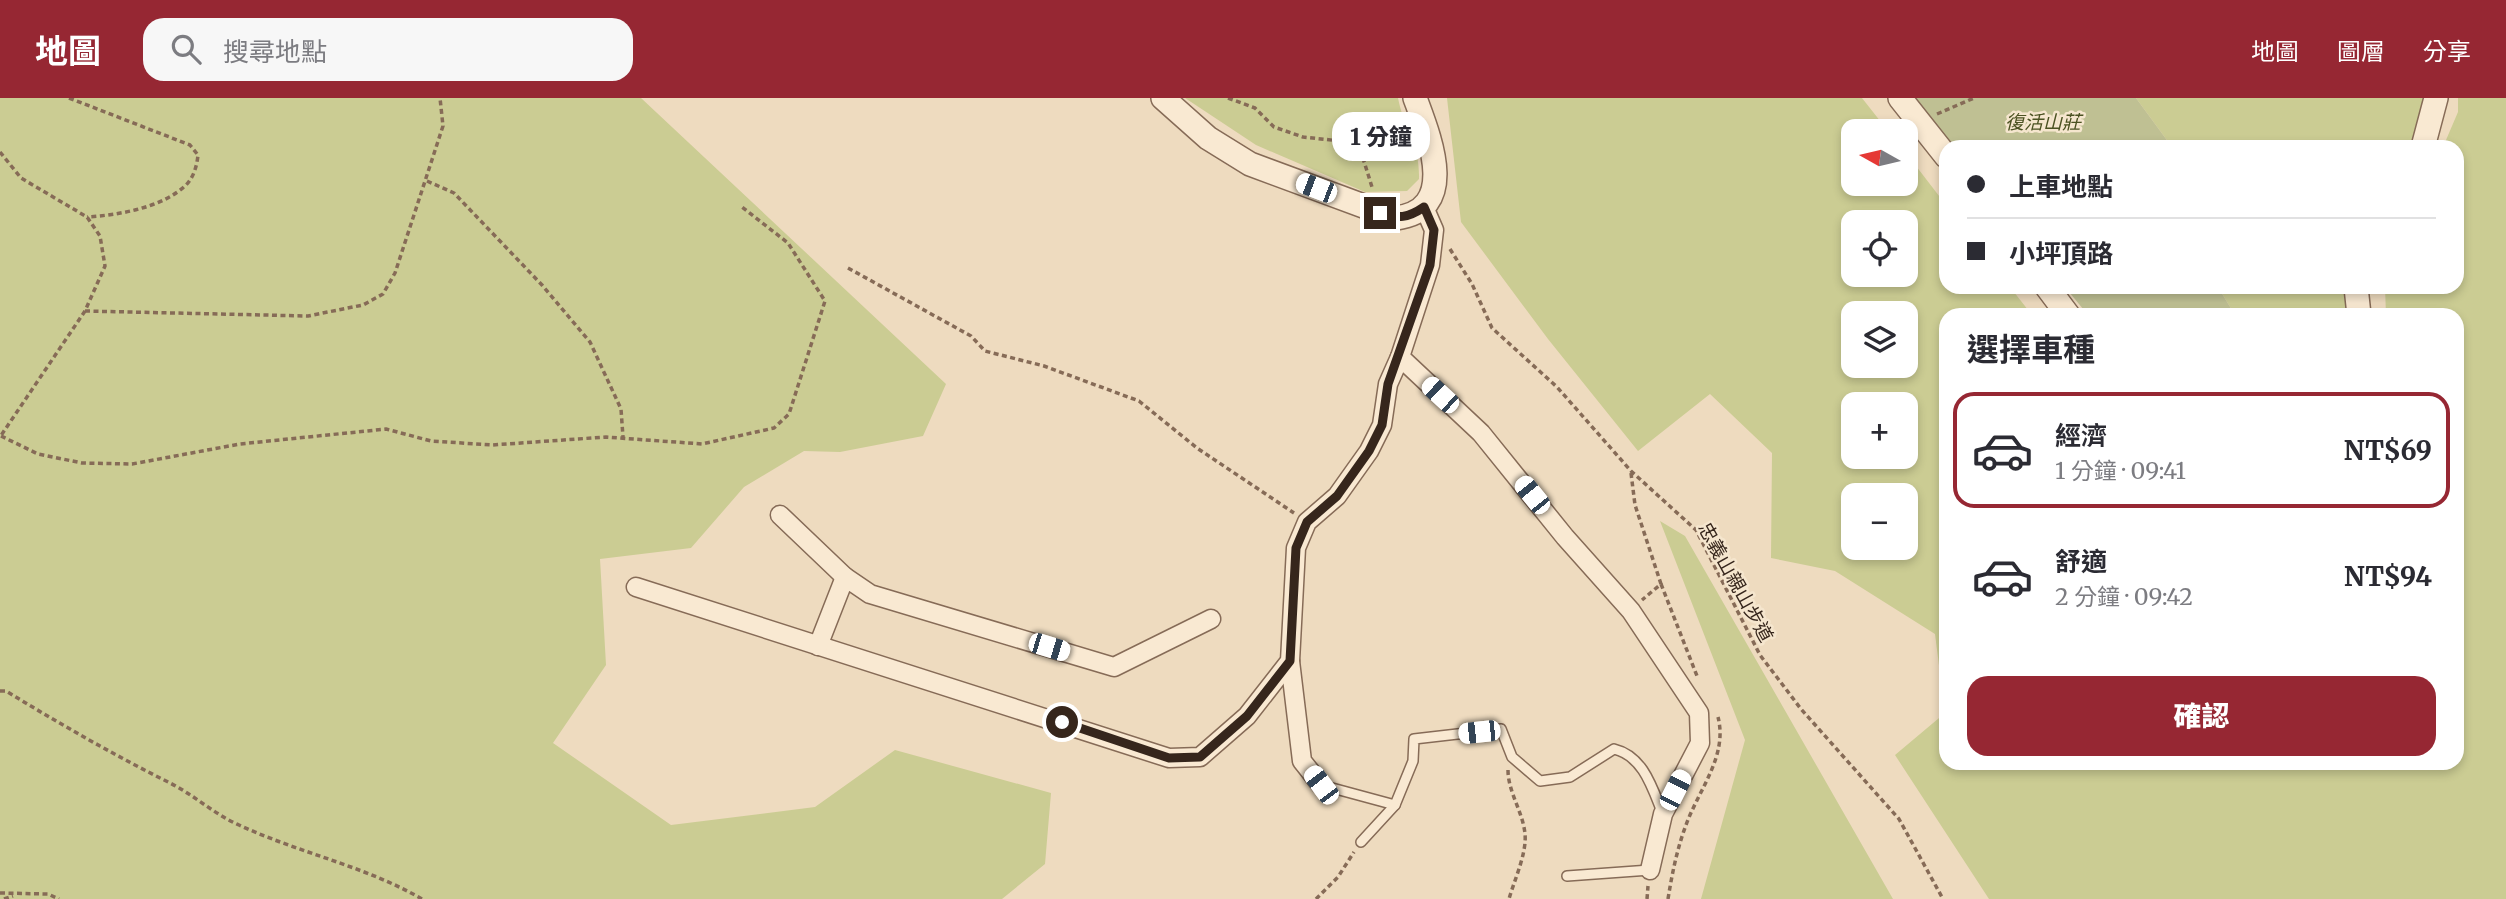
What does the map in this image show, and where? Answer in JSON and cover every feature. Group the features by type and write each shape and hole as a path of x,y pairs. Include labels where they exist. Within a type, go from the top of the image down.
{"street":[{"path":"1163,98 1208,138 1241,159 1396,218 1411,216 1424,207 1434,187 1434,151 1415,98"},
{"path":"1900,98 1939,147"},
{"path":"2425,140 2436,98"},
{"path":"1321,785 1302,761 1290,661 1296,548 1307,522 1337,496 1369,451 1382,425 1388,384 1400,357 1430,265 1434,230 1424,207"},
{"path":"2052,294 2062,308"},
{"path":"1400,357 1481,433 1565,537 1631,611 1699,713 1699,743 1663,814 1650,870"},
{"path":"780,515 845,577 870,594 1114,667 1211,619"},
{"path":"818,646 845,577"},
{"path":"636,587 1169,758 1200,757 1247,716 1290,661"}],"lane":[{"path":"1361,842 1395,805 1413,761 1414,739 1500,729 1512,757 1539,781 1570,777 1614,749 1628,753 1646,774 1663,814"},
{"path":"1321,785 1395,805"},
{"path":"1567,876 1650,870"}],"path":[{"path":"69,98 190,145 198,155 196,169 186,185 158,201 115,215 87,217"},
{"path":"85,311 308,316 363,305 383,294 395,273 410,220 426,181 443,126 440,98"},
{"path":"1228,98 1255,108 1274,127 1303,137 1340,141 1352,152 1362,155 1380,213"},
{"path":"1919,121 1974,98"},
{"path":"0,152 21,178 87,217 100,236 105,266 85,311 0,437 38,454 82,463 132,464 240,444 386,429 431,441 492,445 623,438 702,444 774,428 789,414 825,301 788,243 742,207"},
{"path":"426,181 454,193 542,285 590,342 621,409 623,438"},
{"name":"忠義山親山步道","path":"1434,230 1452,251 1472,284 1492,328 1557,387 1630,471 1696,530 1760,655 1801,709 1899,819 1943,899"},
{"path":"848,268 971,336 985,351 1044,366 1139,401 1197,448 1307,522"},
{"path":"1630,471 1635,505 1661,584 1631,611"},
{"path":"0,691 6,691 138,769 172,783 234,823 274,841 401,887 422,899"},
{"path":"1508,899 1526,838 1508,773 1512,757"},
{"path":"1316,899 1338,877 1361,842"},
{"path":"0,893 15,896"},
{"path":"4,899 48,894 59,899"}],"green space":[{"path":"0,98 641,98 946,384 923,436 840,452 804,451 744,487 691,548 600,559 606,665 553,743 671,825 815,807 895,750 1051,793 1045,864 1002,899 0,899"},
{"path":"1185,98 1398,98 1417,155 1419,179 1407,191 1365,192 1256,145"},
{"path":"1447,98 1862,98 1879,119 1841,119 1841,196 1918,196 1918,169 1939,196 1939,294 2016,294 2026,308 1939,308 1939,666 1935,634 1835,571 1771,558 1772,453 1710,394 1638,451 1548,339 1461,222"},
{"name":"復活山莊","path":"1913,98 2136,98 2167,140 1946,140"},
{"path":"2136,98 2436,98 2427,140 2167,140"},
{"path":"2458,98 2506,98 2506,899 1989,899 1895,755 1939,718 1939,770 2464,770 2464,308 2386,308 2385,294 2464,294 2464,140 2446,140 2458,112"},
{"path":"2071,294 2222,294 2231,308 2082,308"},
{"path":"2222,294 2354,294 2352,308 2231,308"},
{"path":"1660,521 1685,536 1893,899 1701,899 1745,740"}],"route":[{"path":"1062,722 1169,758 1200,757 1247,716 1290,661 1296,548 1307,522 1337,496 1369,451 1382,425 1388,384 1400,357 1430,265 1434,230 1424,207 1411,216 1396,218 1380,213"}]}
